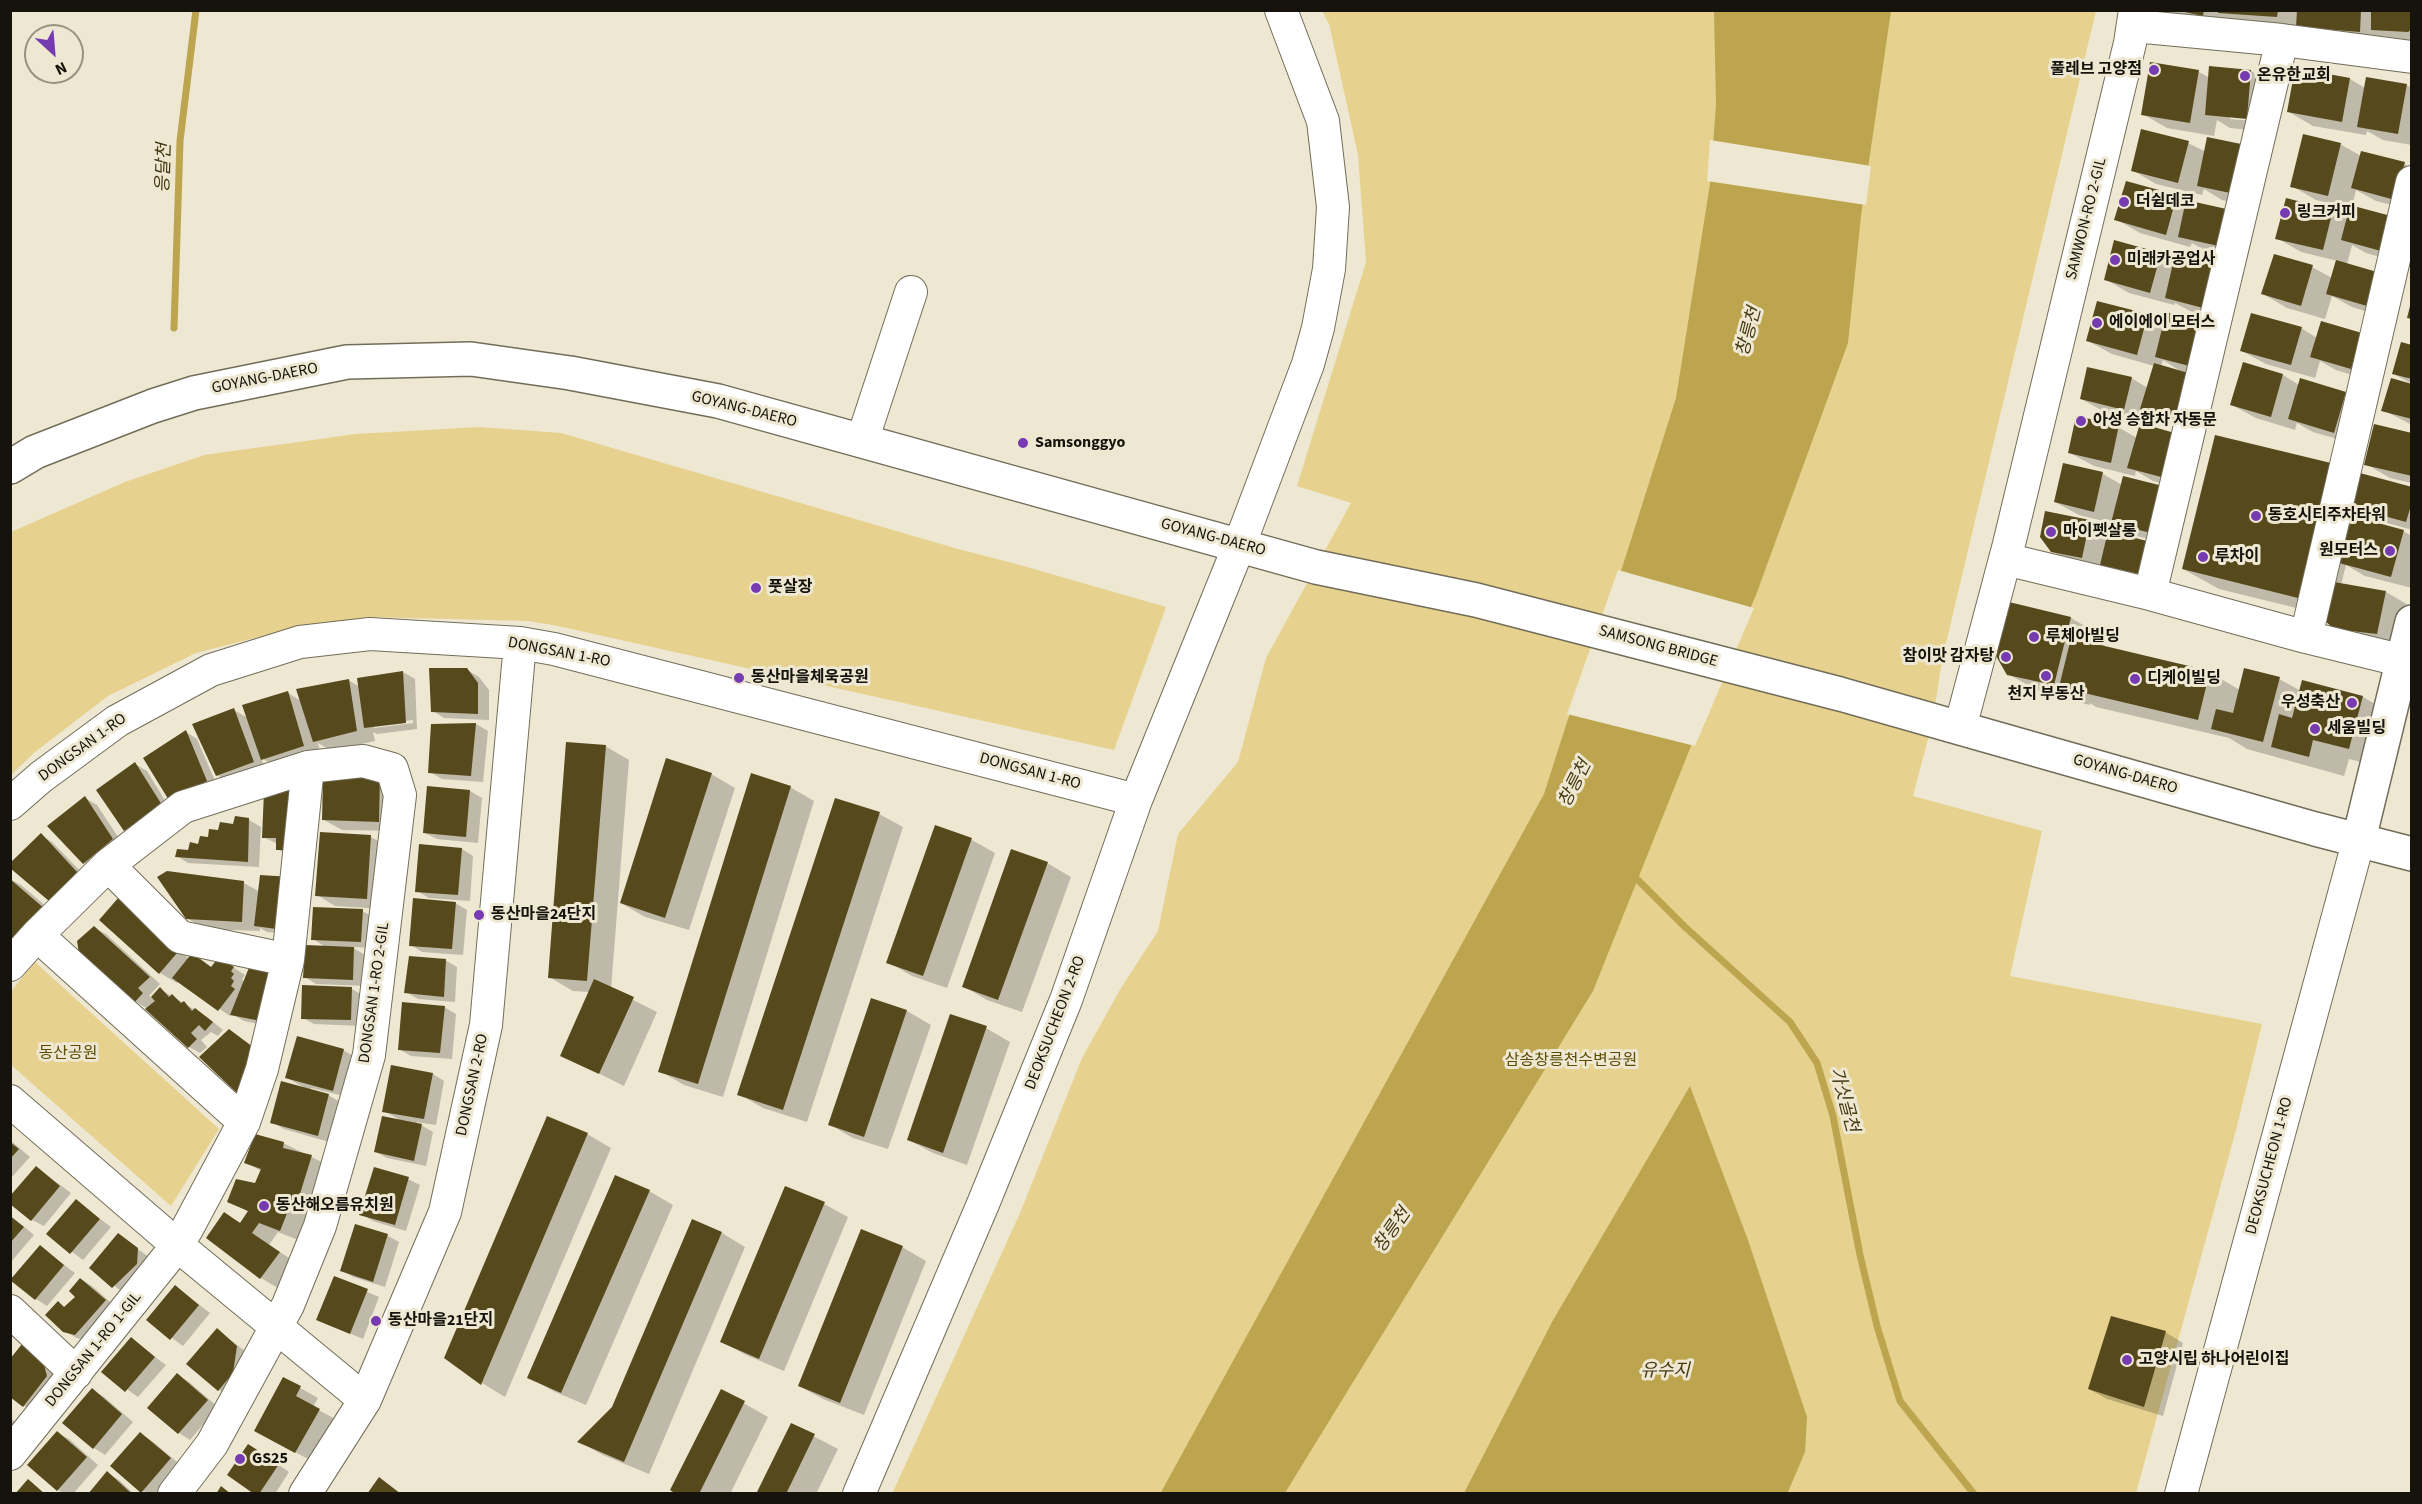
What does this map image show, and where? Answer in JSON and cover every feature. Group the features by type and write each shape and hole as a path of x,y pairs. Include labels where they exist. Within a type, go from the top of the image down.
{"main road":[{"name":"GOYANG-DAERO","path":"10,467 35,453 153,406 194,393 347,363 471,360 570,373 718,401 1316,567 1476,600"},
{"name":"SAMSONG BRIDGE","path":"1476,600 1840,694"},
{"path":"2359,839 2407,662 2412,622"},
{"name":"GOYANG-DAERO","path":"1840,694 2315,829 2412,854"}],"street":[{"name":"DEOKSUCHEON 2-RO","path":"859,1494 983,1204 1066,1000 1136,800 1239,546 1308,364 1318,328 1329,269 1333,207 1323,121 1281,10"},
{"name":"SAMWON-RO 2-GIL","path":"2135,17 2145,27 2282,40 2412,57"},
{"name":"SAMWON-RO 2-GIL","path":"1960,728 2005,559 2135,17"},
{"path":"2150,594 2282,40"},
{"path":"2306,637 2412,182"},
{"path":"862,441 911,292"},
{"path":"2005,559 2150,594 2407,662"},
{"name":"DONGSAN 1-RO","path":"10,804 41,777 117,722 211,670 300,642 370,634 520,643 554,649 1136,800"},
{"name":"DONGSAN 2-RO","path":"305,1494 365,1400 445,1212 486,1025 520,643"},
{"name":"DONGSAN 1-RO 2-GIL","path":"10,965 108,865 183,807 308,767 363,761 392,769 400,795 369,1055 321,1226 288,1305 275,1324"},
{"path":"177,1245 244,1122 262,1069 288,960 308,767"},
{"name":"DEOKSUCHEON 1-RO","path":"2181,1494 2359,839"},
{"path":"108,865 180,937 288,960"},
{"path":"38,935 244,1122"},
{"path":"10,1101 177,1245 365,1400"},
{"name":"DONGSAN 1-RO 1-GIL","path":"10,1454 177,1245"},
{"path":"10,1311 76,1373"},
{"path":"174,1494 212,1444 275,1324"}],"green space":[{"name":"삼송창릉천수변공원","path":"1322,11 2096,11 1942,660 1933,720 1913,796 2042,831 2010,976 2262,1024 2236,1130 2136,1493 892,1494 1020,1213 1082,1058 1121,988 1158,931 1178,834 1238,762 1266,658 1351,503 1297,486 1366,262 1358,155 1329,24"},
{"path":"480,427 561,433 1166,607 1114,750 558,626 528,621 370,617 298,627 196,653 108,696 35,752 11,775 11,532 125,482 204,455 356,434"},
{"name":"동산공원","path":"35,962 219,1129 171,1206 11,1065 11,991"}],"water":[{"name":"창릉천","path":"1714,11 1891,11 1861,216 1848,343 1756,595 1691,746 1593,991 1285,1493 1160,1494 1544,794 1622,568 1676,398 1710,184 1716,105"},
{"name":"유수지","path":"1690,1086 1748,1240 1807,1417 1805,1452 1788,1492 1464,1493 1552,1322"}],"pier":[{"path":"1710,140 1871,166 1866,205 1707,181"},
{"path":"1618,570 1754,608 1695,746 1567,714"}],"building":[{"path":"2175,10 2204,10 2203,16"},
{"path":"2218,10 2278,10 2277,17 2218,13"},
{"path":"2297,10 2361,10 2360,32 2296,27"},
{"path":"2371,10 2412,10 2412,29 2408,32 2371,30"},
{"path":"2150,62 2199,70 2190,123 2141,115"},
{"path":"2209,66 2251,70 2247,119 2205,115"},
{"path":"2301,69 2350,78 2342,122 2287,112 2293,79"},
{"path":"2366,77 2407,84 2398,134 2357,127"},
{"path":"2141,129 2189,141 2178,183 2131,171"},
{"path":"2303,134 2341,143 2328,196 2290,187"},
{"path":"2207,137 2246,145 2235,194 2197,186"},
{"path":"2361,151 2405,162 2395,200 2351,188"},
{"path":"2126,181 2177,195 2166,235 2114,220"},
{"path":"2286,198 2333,210 2323,250 2275,239"},
{"path":"2186,200 2231,210 2223,247 2178,237"},
{"path":"2350,205 2391,216 2381,251 2341,240"},
{"path":"2114,240 2161,253 2150,293 2104,280"},
{"path":"2176,250 2219,260 2207,309 2165,298"},
{"path":"2274,254 2313,265 2301,306 2261,294"},
{"path":"2336,260 2377,272 2367,306 2326,294"},
{"path":"2097,301 2148,314 2137,355 2086,341"},
{"path":"2412,302 2412,319 2407,318"},
{"path":"2166,312 2205,321 2193,367 2155,357"},
{"path":"2251,313 2302,327 2291,365 2240,351"},
{"path":"2321,321 2362,333 2351,369 2310,357"},
{"path":"2401,342 2412,345 2412,379 2392,374"},
{"path":"2243,362 2283,374 2271,417 2230,405"},
{"path":"2154,363 2192,374 2179,420 2140,409"},
{"path":"2087,367 2132,377 2124,410 2080,399"},
{"path":"2300,378 2346,392 2334,433 2288,419"},
{"path":"2391,378 2412,384 2412,419 2381,411"},
{"path":"2076,416 2119,425 2111,463 2068,453"},
{"path":"2140,423 2178,434 2165,478 2127,468"},
{"path":"2374,424 2412,433 2412,476 2364,465"},
{"name":"동호시티주차타워","path":"2215,435 2331,463 2298,598 2182,569"},
{"path":"2063,463 2103,472 2094,512 2054,502"},
{"path":"2360,473 2412,487 2412,502 2406,522 2351,507"},
{"path":"2123,476 2163,486 2151,533 2111,523"},
{"path":"2045,511 2090,520 2082,558 2051,552 2040,537"},
{"path":"2352,516 2404,530 2391,577 2339,563"},
{"path":"2108,531 2147,541 2139,574 2100,565"},
{"path":"2334,582 2386,591 2377,634 2334,629 2323,619"},
{"name":"루체아빌딩","path":"2009,602 2071,617 2054,685 2007,675 1996,656"},
{"name":"디케이빌딩","path":"2071,638 2210,671 2198,720 2059,687"},
{"path":"429,668 467,668 478,683 478,714 431,712"},
{"path":"2244,668 2280,677 2263,742 2211,729 2216,709 2233,713"},
{"path":"403,671 406,723 364,728 357,678"},
{"path":"349,679 357,731 313,742 296,689"},
{"name":"세움빌딩","path":"2302,680 2363,696 2349,749 2313,740 2309,757 2271,747 2279,714 2292,718"},
{"path":"288,691 304,746 261,760 242,705"},
{"path":"234,708 254,762 216,776 192,724"},
{"path":"476,723 471,776 428,773 431,724"},
{"path":"186,730 207,781 170,802 143,758"},
{"path":"566,742 606,745 587,981 548,978"},
{"path":"666,758 712,773 665,918 620,903"},
{"path":"135,762 162,805 124,831 96,790"},
{"path":"751,773 791,786 698,1084 658,1072"},
{"path":"380,775 379,822 322,820 323,778"},
{"path":"427,786 470,790 466,837 423,833"},
{"path":"284,788 297,797 292,850 276,850 276,838 262,838 264,792"},
{"path":"85,796 113,839 83,864 47,826"},
{"path":"835,798 880,812 783,1110 737,1095"},
{"path":"235,816 249,818 248,862 175,857 177,849 188,850 190,842 198,844 200,836 208,837 209,829 218,830 220,822 233,824"},
{"path":"935,825 972,838 923,976 886,963"},
{"path":"320,832 371,835 367,899 315,896"},
{"path":"41,833 78,873 49,901 10,868 10,863"},
{"path":"419,844 462,848 458,895 415,892"},
{"path":"1011,849 1048,862 998,1000 962,987"},
{"path":"167,871 244,881 242,922 186,919 157,877"},
{"path":"260,875 292,877 277,929 254,926"},
{"path":"10,879 45,909 10,942"},
{"path":"119,897 177,953 159,974 99,920"},
{"path":"413,898 456,902 452,949 409,946"},
{"path":"313,907 363,909 361,942 311,940"},
{"path":"94,926 150,977 138,988 143,993 134,1003 79,954 77,941"},
{"path":"305,945 354,947 353,980 303,978"},
{"path":"192,953 211,967 219,957 234,967 231,971 234,974 231,978 234,981 231,986 235,989 218,1011 172,978"},
{"path":"409,956 446,959 444,997 404,993"},
{"path":"250,965 278,973 266,1022 230,1015"},
{"path":"594,979 634,997 599,1074 560,1056"},
{"path":"302,985 352,987 351,1020 301,1019"},
{"path":"160,987 169,997 172,994 181,1003 184,1001 192,1011 195,1008 213,1022 205,1031 199,1025 191,1033 197,1039 188,1048 145,1009 155,1001 151,997"},
{"path":"871,998 907,1010 864,1137 828,1125"},
{"path":"402,1002 445,1006 440,1053 398,1050"},
{"path":"950,1014 987,1026 943,1153 907,1140"},
{"path":"229,1029 257,1050 248,1092 237,1093 199,1057"},
{"path":"297,1036 344,1049 333,1091 285,1078"},
{"path":"391,1065 433,1073 424,1119 382,1112"},
{"path":"281,1081 329,1094 318,1136 270,1123"},
{"path":"382,1116 422,1124 414,1161 374,1152"},
{"path":"547,1116 588,1133 481,1385 444,1358"},
{"name":"동산해오름유치원","path":"255,1134 284,1142 283,1148 312,1155 299,1197 294,1196 280,1231 259,1223 252,1233 280,1252 260,1279 206,1238 224,1212 240,1223 248,1211 227,1202 236,1179 255,1183 261,1169 244,1163"},
{"path":"10,1142 19,1149 10,1159"},
{"path":"36,1166 60,1186 31,1221 10,1204 10,1196"},
{"path":"374,1167 409,1177 395,1225 359,1215"},
{"path":"615,1175 650,1190 561,1393 527,1378"},
{"path":"785,1186 825,1202 759,1359 720,1342"},
{"path":"76,1199 100,1219 70,1254 46,1234"},
{"path":"10,1216 24,1227 10,1243"},
{"path":"692,1219 722,1232 624,1462 577,1442 612,1407"},
{"path":"355,1224 388,1234 373,1282 340,1271"},
{"path":"861,1229 903,1246 840,1403 798,1386"},
{"path":"118,1233 138,1248 137,1264 112,1288 89,1268"},
{"path":"40,1245 64,1265 35,1300 10,1280"},
{"path":"334,1276 368,1289 350,1334 316,1320"},
{"path":"80,1278 106,1300 75,1335 63,1332 45,1315 58,1301 64,1307 75,1297 69,1291"},
{"path":"175,1285 199,1305 170,1340 146,1320"},
{"name":"고양시립 하나어린이집","path":"2111,1316 2166,1331 2144,1407 2088,1389"},
{"path":"217,1328 237,1346 233,1373 218,1391 186,1364"},
{"path":"131,1337 155,1357 125,1392 101,1372"},
{"path":"22,1344 43,1361 47,1376 23,1407 10,1397 10,1359"},
{"path":"177,1373 208,1400 178,1434 147,1408"},
{"path":"283,1377 301,1386 296,1396 320,1409 295,1453 254,1431"},
{"path":"92,1388 122,1414 93,1449 62,1423"},
{"path":"721,1389 745,1401 699,1494 676,1494 670,1490"},
{"path":"791,1423 815,1434 786,1494 756,1494"},
{"path":"57,1431 87,1457 57,1491 27,1465"},
{"path":"140,1432 171,1458 141,1493 110,1466"},
{"path":"248,1444 279,1464 259,1494 254,1494 227,1475"},
{"path":"107,1471 132,1494 88,1494"},
{"path":"379,1477 401,1494 367,1494"},
{"path":"28,1479 45,1494 15,1494"},
{"path":"221,1486 231,1494 216,1494"}],"waterway":[{"name":"응달천","path":"174,328 180,141 196,10"},
{"name":"가싯골천","path":"1632,874 1685,927 1790,1022 1817,1063 1833,1116 1860,1255 1877,1326 1900,1401 1974,1494"}],"place":[{"name":"풀레브 고양점","path":"2154,70"},
{"name":"온유한교회","path":"2245,76"},
{"name":"더쉼데코","path":"2124,202"},
{"name":"링크커피","path":"2285,213"},
{"name":"미래카공업사","path":"2115,260"},
{"name":"에이에이 모터스","path":"2097,323"},
{"name":"아성 승합차 자동문","path":"2081,421"},
{"name":"Samsonggyo","path":"1023,443"},
{"name":"동호시티주차타워","path":"2256,516"},
{"name":"마이펫살롱","path":"2051,532"},
{"name":"원모터스","path":"2390,551"},
{"name":"루차이","path":"2203,557"},
{"name":"풋살장","path":"756,588"},
{"name":"루체아빌딩","path":"2034,637"},
{"name":"참이맛 감자탕","path":"2006,657"},
{"name":"천지 부동산","path":"2046,676"},
{"name":"동산마을체욱공원","path":"739,678"},
{"name":"디케이빌딩","path":"2135,679"},
{"name":"우성축산","path":"2352,703"},
{"name":"세움빌딩","path":"2315,729"},
{"name":"동산마을24단지","path":"479,915"},
{"name":"동산해오름유치원","path":"264,1206"},
{"name":"동산마을21단지","path":"376,1321"},
{"name":"고양시립 하나어린이집","path":"2127,1360"},
{"name":"GS25","path":"240,1459"}]}
